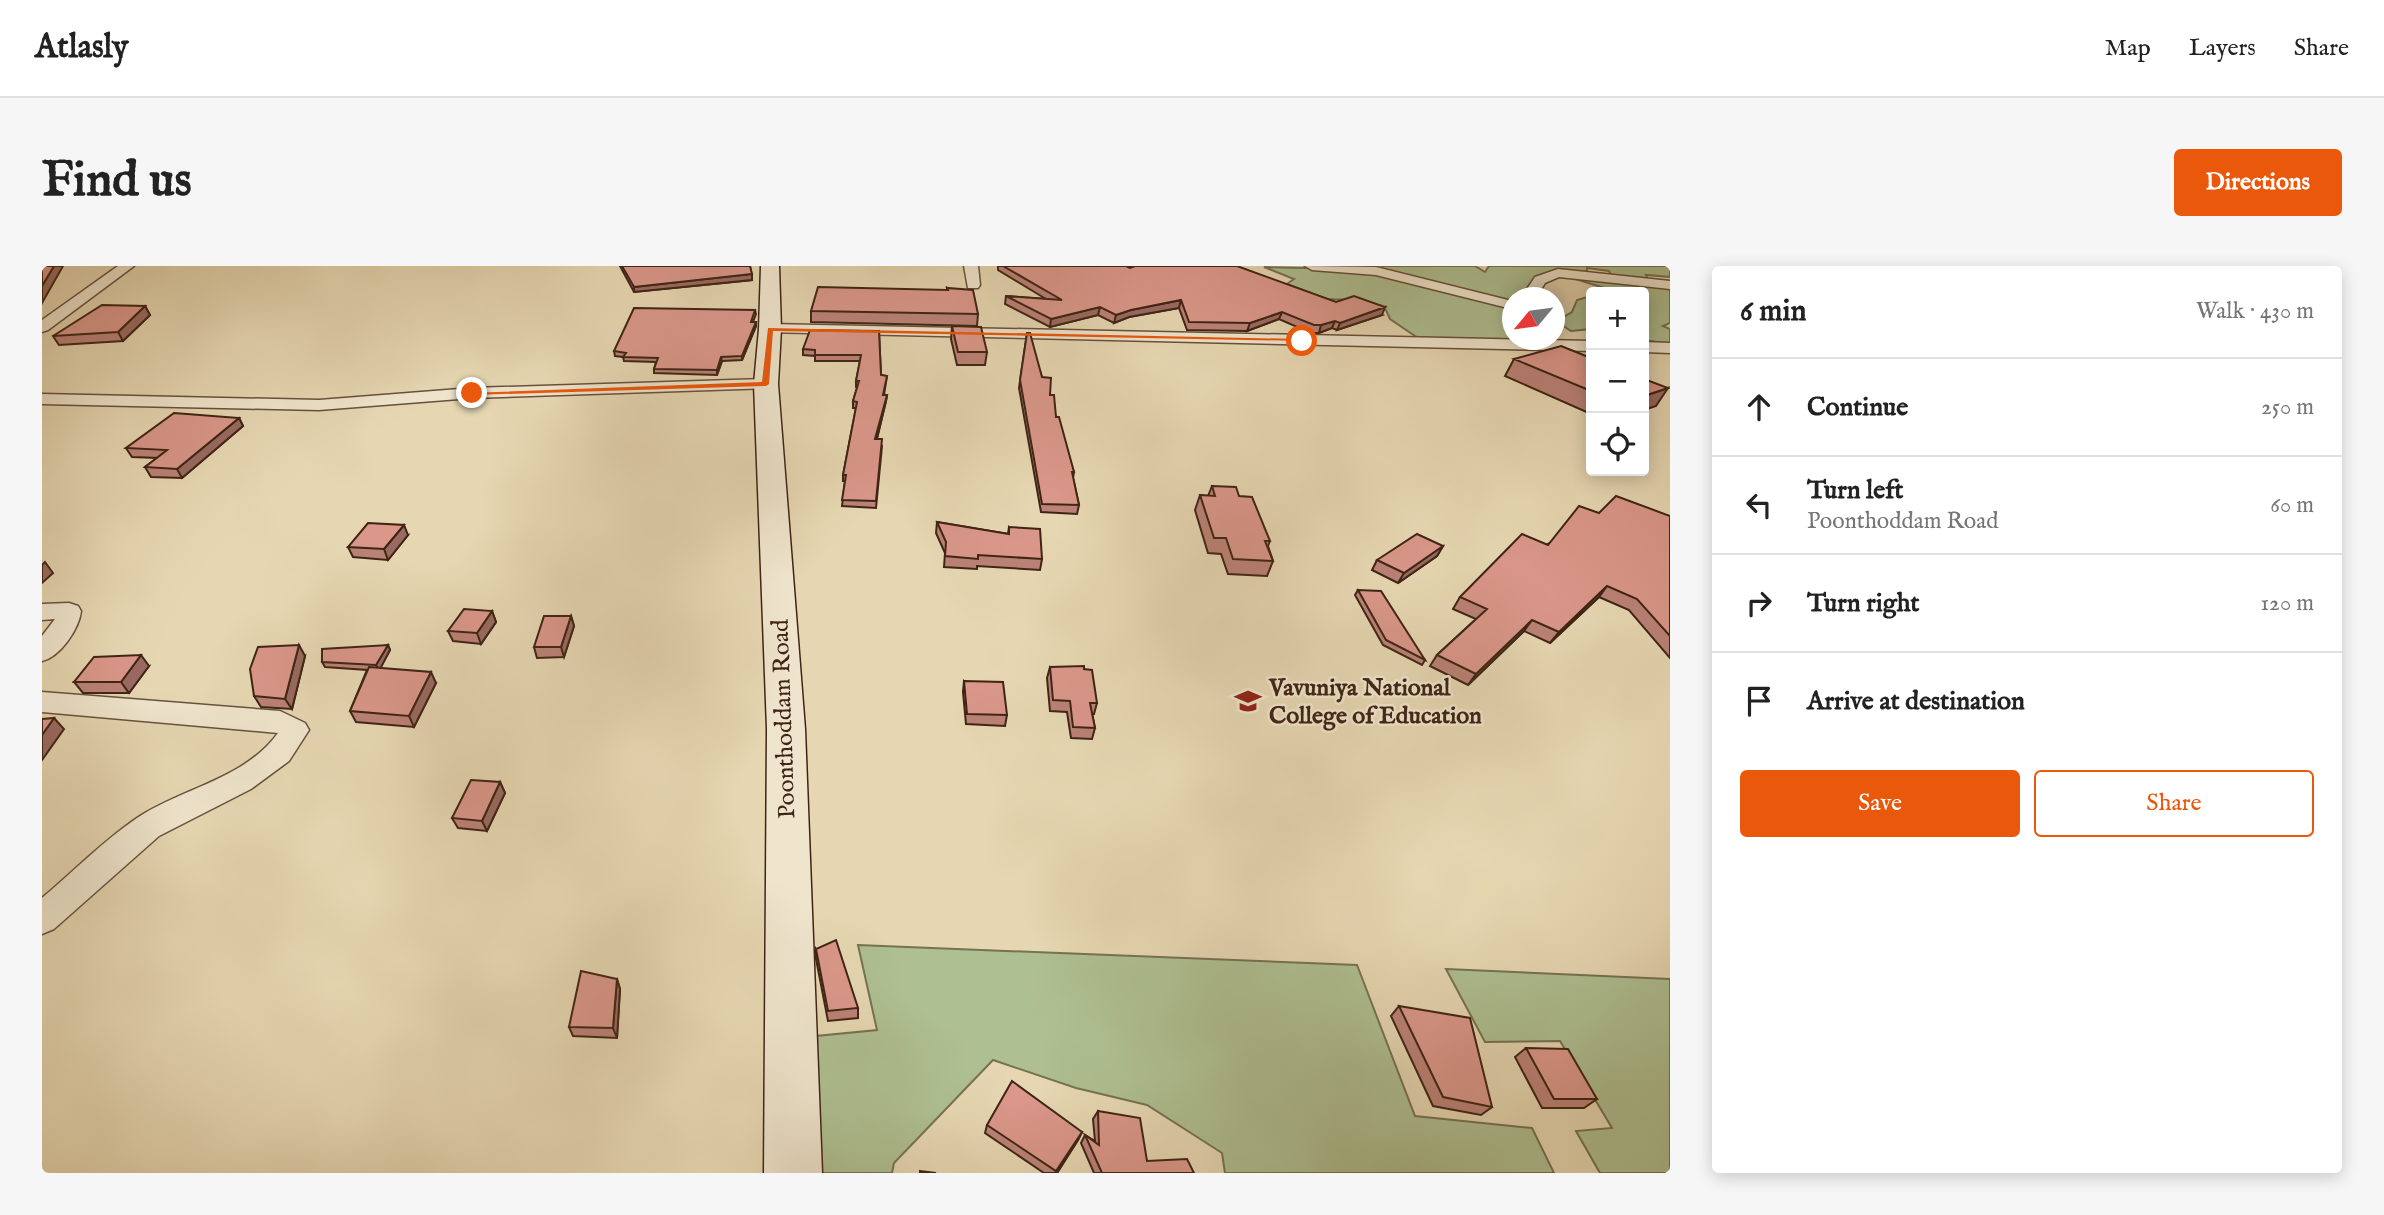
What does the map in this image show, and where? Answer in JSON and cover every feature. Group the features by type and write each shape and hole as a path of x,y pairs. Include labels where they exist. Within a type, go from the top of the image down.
{"street":[{"path":"42,327 127,266"},
{"name":"Poonthoddam Road","path":"769,266 770,329 766,384 786,729 793,1173"},
{"path":"971,266 973,285"},
{"path":"1312,266 1376,271 1502,302"},
{"path":"1535,287 1540,280 1558,273 1670,285"},
{"path":"770,329 1586,346"},
{"path":"1649,347 1670,348"},
{"path":"42,398 318,405 472,393 766,384"},
{"path":"42,612 69,611 68,623 42,653"},
{"path":"42,702 280,721 295,730 279,753 240,781 148,827 42,919"}],"green space":[{"path":"1382,266 1475,266 1485,272 1489,266 1670,266 1670,277 1646,275 1648,280 1611,275 1609,271 1587,268 1587,273 1535,279 1528,287 1502,287 1502,300 1380,269"},
{"path":"1264,267 1354,269 1502,306 1502,342 1421,340 1390,319 1386,310 1352,300 1327,299 1287,284 1294,279"},
{"path":"1566,276 1670,287 1670,323 1663,326 1670,329 1670,344 1649,341 1649,287 1601,287"},
{"path":"1586,297 1586,330 1571,331 1565,327 1565,316 1572,312 1577,300"},
{"path":"858,945 1357,965 1415,1116 1532,1128 1554,1173 1225,1173 1222,1153 1147,1105 1076,1088 993,1060 894,1163 892,1173 812,1173 806,1037 877,1030"},
{"path":"1446,969 1670,979 1670,1173 1600,1173 1576,1131 1612,1128 1560,1041 1485,1042"}],"building":[{"path":"42,266 54,266 42,286"},
{"path":"622,266 750,266 752,274 634,287"},
{"path":"1003,266 1237,266 1336,302 1354,296 1385,307 1340,323 1335,321 1321,325 1314,325 1282,312 1250,323 1189,322 1181,300 1116,315 1100,307 1051,319 1006,296 1062,300"},
{"path":"818,287 973,290 978,314 811,311"},
{"path":"102,305 145,306 118,332 53,336"},
{"path":"634,308 755,310 751,322 756,322 742,356 721,357 717,370 654,369 658,358 623,357 626,353 614,351"},
{"path":"952,326 981,327 987,352 958,352"},
{"path":"810,330 879,331 881,375 887,376 883,395 887,395 875,439 882,439 876,501 842,500 846,475 843,475 857,402 853,401 859,381 856,381 861,355 815,355 815,350 803,349"},
{"path":"1027,333 1030,333 1042,377 1051,378 1050,395 1054,395 1056,417 1059,417 1074,472 1079,505 1042,504 1020,380"},
{"path":"1565,348 1586,356 1586,389 1514,359 1547,350 1565,350"},
{"path":"1649,381 1668,388 1649,394"},
{"path":"174,413 239,418 177,469 145,467 167,450 126,448"},
{"path":"1212,486 1236,487 1239,496 1252,497 1270,541 1265,541 1273,561 1233,559 1226,538 1214,538 1200,495 1215,496"},
{"path":"1616,496 1670,516 1670,636 1637,599 1607,586 1559,632 1532,620 1476,674 1437,655 1487,609 1460,597 1522,534 1548,545 1579,506 1599,513"},
{"path":"937,522 1009,534 1009,527 1040,529 1042,559 945,556 946,542"},
{"path":"368,523 404,525 384,549 348,547"},
{"path":"1417,534 1443,546 1404,573 1377,560"},
{"path":"1358,590 1381,591 1425,660 1386,640"},
{"path":"464,609 492,611 477,633 448,631"},
{"path":"544,616 571,616 561,647 534,647"},
{"path":"299,645 285,699 254,696 250,669 258,647"},
{"path":"388,645 376,665 322,662 322,649"},
{"path":"141,655 121,682 74,682 94,657"},
{"path":"1084,666 1084,669 1092,670 1097,703 1090,703 1095,728 1073,727 1070,701 1053,700 1050,667"},
{"path":"369,667 431,672 409,716 350,711"},
{"path":"964,681 1003,682 1007,715 967,714"},
{"path":"54,718 42,735 42,719"},
{"path":"471,780 500,782 482,821 452,818"},
{"path":"836,940 858,1008 828,1011 816,949"},
{"path":"581,971 617,979 613,1028 569,1027"},
{"path":"1399,1006 1470,1018 1492,1107 1443,1097"},
{"path":"1526,1048 1568,1049 1597,1099 1554,1099"},
{"path":"1012,1081 1082,1132 1056,1171 987,1125"},
{"path":"1098,1111 1140,1118 1147,1161 1187,1159 1194,1173 1102,1173 1085,1135 1099,1145"}],"place":[{"name":"Vavuniya National College of Education","path":"1248,701"}],"route":[{"path":"472,393 766,384 770,329 1302,341"}]}
